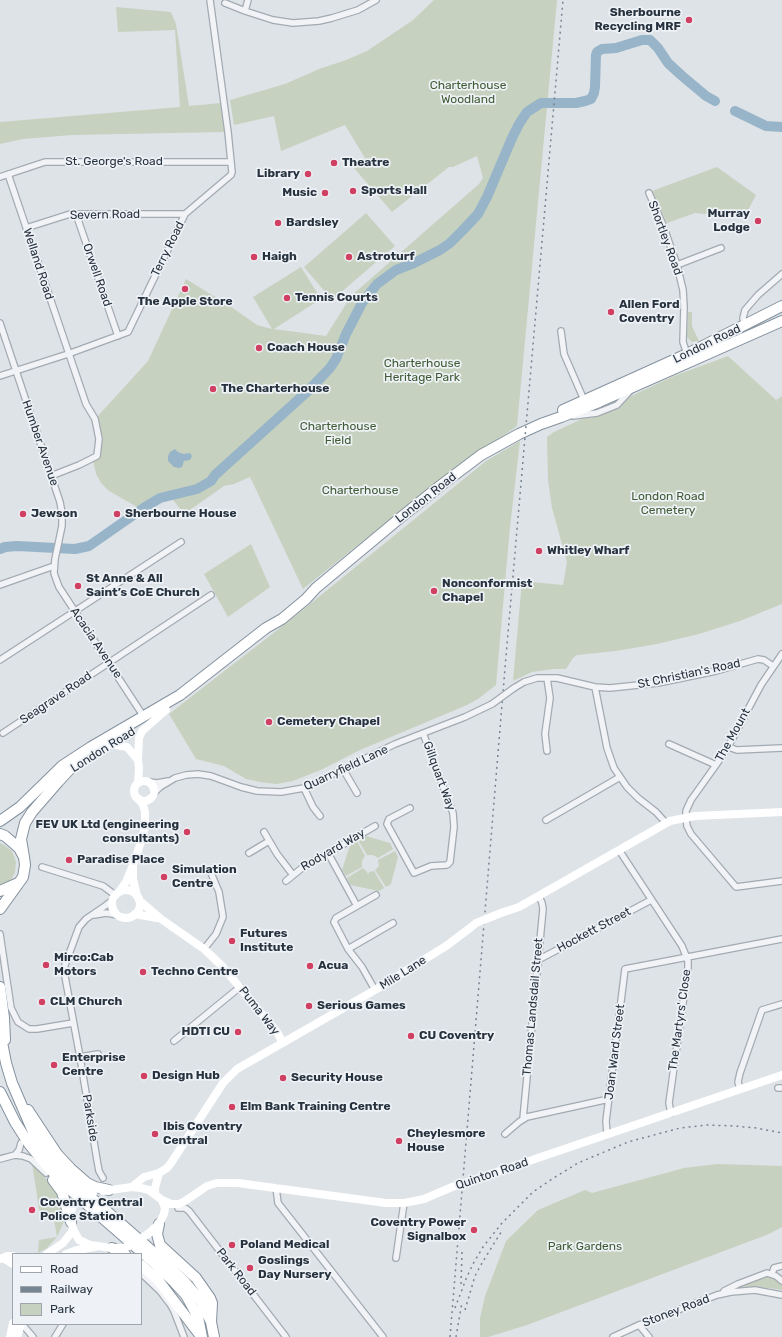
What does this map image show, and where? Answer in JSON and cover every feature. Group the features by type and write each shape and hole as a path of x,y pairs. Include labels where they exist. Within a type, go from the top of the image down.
{"highway":[{"name":"London Road","path":"545,422 559,412 688,354 782,306"},
{"name":"London Road","path":"20,882 25,871 22,832 25,823 32,812 70,769 92,754 166,710 180,696 266,628 284,609 302,594 316,588 440,486 481,455 519,434 545,422 561,418 632,388 782,321"},
{"name":"London Road","path":"0,821 20,806 62,766 91,747 180,696"},
{"path":"0,834 15,844 24,857"},
{"path":"0,891 20,882"},
{"path":"0,909 20,882"},
{"path":"0,987 4,1018 6,1054"},
{"path":"0,1032 9,1072 19,1099 34,1134 46,1154 186,1295 198,1317 201,1337"},
{"path":"0,1092 29,1144 67,1187 108,1217 184,1282 199,1298 210,1322 214,1337"},
{"path":"19,1099 33,1116 57,1154 71,1169 94,1187 109,1190"},
{"path":"0,1101 5,1115 21,1143 59,1187 72,1225"},
{"path":"160,1222 157,1234 160,1245 196,1278 210,1298 212,1303 210,1322"},
{"path":"112,1248 127,1250"},
{"path":"142,1266 158,1280 201,1337"}],"street":[{"name":"Terry Road","path":"0,376 126,333 129,330 185,214 231,175 231,162 217,45 210,0"},
{"path":"245,11 248,0"},
{"path":"225,3 273,20 293,23 319,21 358,10 376,0"},
{"name":"St. George's Road","path":"0,177 45,162 231,162"},
{"name":"Welland Road","path":"8,174 68,354 86,404 95,419 98,429 99,439 97,456 91,460 51,476"},
{"name":"Shortley Road","path":"649,193 662,222 677,265 683,290 683,342 688,354"},
{"name":"Severn Road","path":"26,228 70,214 185,214"},
{"name":"Orwell Road","path":"76,214 118,336"},
{"path":"677,265 721,248"},
{"path":"745,326 743,318 745,310 758,295 782,274"},
{"name":"Humber Avenue","path":"0,323 62,513 62,526 54,566"},
{"path":"561,331 565,357 584,400"},
{"path":"0,660 180,542"},
{"path":"0,585 54,566"},
{"name":"Acacia Avenue","path":"54,566 54,573 59,587 144,717"},
{"name":"Seagrave Road","path":"3,733 211,595"},
{"name":"The Mount","path":"686,817 686,811 691,800 728,747 755,695 782,654"},
{"name":"St Christian's Road","path":"492,704 514,688 530,679 547,678 568,680 595,687 610,688 658,683 716,671 758,660 764,660 773,666"},
{"path":"547,678 550,698 545,734 547,751"},
{"path":"595,687 607,748 613,764 620,777 638,798 656,812 666,823"},
{"name":"Quarryfield Lane","path":"148,782 171,780 186,775 203,774 257,791 281,792 304,788 423,733 465,717 492,704"},
{"path":"146,819 143,805 134,793 135,786 138,783 139,738 142,731 166,710"},
{"name":"Gillquart Way","path":"410,808 389,819 387,824 414,873 431,866 447,865 450,862 454,827 453,813 451,804 423,733"},
{"path":"108,745 116,744 127,747 139,764 148,782 154,789 143,836 133,865 126,882 116,895 112,907 118,915"},
{"path":"669,744 716,765"},
{"path":"728,747 737,750 782,748"},
{"path":"343,769 357,793"},
{"path":"546,820 620,777"},
{"name":"Quarryfield Lane","path":"153,796 160,787 171,780"},
{"path":"138,783 141,781 148,782"},
{"path":"304,788 313,807 320,816"},
{"path":"139,799 145,800 153,796"},
{"name":"Mile Lane","path":"132,1187 144,1178 159,1174 172,1163 230,1074 375,990 446,946 476,923 519,907 666,823 686,817 782,812"},
{"path":"686,817 687,826 691,834 736,887 782,881"},
{"name":"Rodyard Way","path":"286,881 302,868 375,826"},
{"name":"Rodyard Way","path":"264,832 277,854 293,875"},
{"path":"249,853 269,841"},
{"name":"The Martyrs' Close","path":"619,850 682,946 687,957 688,967 669,1103 670,1113"},
{"path":"328,853 358,906"},
{"path":"92,915 106,913 118,915 124,918 135,914 138,909 138,898 133,879 133,865"},
{"path":"42,867 103,886 116,895"},
{"path":"204,949 216,934 223,917 220,892 211,873"},
{"path":"116,895 129,890 138,898"},
{"name":"Parkside","path":"103,1178 99,1171 64,971 82,922 116,895"},
{"path":"375,990 362,967 348,949 334,924 334,920 376,895"},
{"name":"Thomas Landsdail Street","path":"523,1119 543,909 539,896"},
{"name":"Puma Way","path":"138,898 161,919 204,949 222,966 277,1032 283,1043"},
{"name":"Hockett Street","path":"538,960 651,900"},
{"name":"Puma Way","path":"135,914 161,919"},
{"path":"348,949 393,923"},
{"path":"0,934 11,1008 18,1022 29,1029 73,1023"},
{"path":"687,957 782,939"},
{"name":"Joan Ward Street","path":"607,1134 606,1124 625,969 687,957"},
{"path":"174,1041 240,987"},
{"path":"740,1089 738,1082 740,1072 762,1010 782,1004"},
{"path":"80,1057 98,1054"},
{"name":"Quinton Road","path":"162,1200 171,1204 176,1204 185,1201 207,1186 217,1183 238,1183 377,1203 404,1202 424,1199 452,1187 782,1075"},
{"path":"505,1134 523,1119 533,1115 609,1099"},
{"path":"14,1155 19,1150 21,1143"},
{"path":"0,1159 14,1155 26,1157 46,1173"},
{"path":"155,1193 154,1188 159,1174"},
{"path":"96,1247 79,1240 72,1225 71,1210 75,1202 83,1195 109,1190 132,1187 149,1190 155,1193 162,1200 165,1208 160,1222 148,1234 127,1250"},
{"path":"276,1188 278,1203 383,1337"},
{"name":"Quinton Road","path":"160,1222 168,1214 181,1208 195,1194"},
{"path":"396,1258 404,1202"},
{"name":"Park Road","path":"181,1208 192,1215 286,1337"},
{"path":"49,1253 65,1241 72,1225"},
{"path":"69,1253 96,1247 112,1248"},
{"path":"2,1259 7,1256 12,1256"},
{"path":"2,1259 12,1264"},
{"path":"782,1266 774,1268 772,1274 782,1281"},
{"path":"142,1274 160,1291 174,1311 184,1337"},
{"name":"Stoney Road","path":"613,1337 639,1325 717,1295 748,1280 764,1274 772,1274"},
{"name":"Stoney Road","path":"717,1295 742,1290 772,1292 782,1295"},
{"path":"10,1337 13,1325"},
{"path":"16,1337 21,1325"},
{"path":"22,1325 33,1337"},
{"path":"55,1337 62,1325"},
{"path":"639,1325 649,1337"}],"green space":[{"name":"Charterhouse Heritage Park","path":"434,0 557,0 517,426 433,485 303,589 250,477 234,484 224,486 184,514 170,496 146,512 109,491 101,483 96,474 93,460 97,456 97,417 148,361 186,279 230,306 257,325 272,329 253,297 301,267 321,299 274,329 326,336 351,296 479,184 483,178 477,156 453,167 449,167 392,212 354,168 365,158 345,125 281,151 274,116 234,125 230,100 285,84 319,69 367,51 413,20"},
{"path":"116,7 171,12 176,24 189,106 221,103 225,132 72,135 23,139 0,144 0,122 180,107 175,30 118,32"},
{"path":"717,167 756,195 744,218 695,213 667,223 652,191"},
{"name":"Astroturf","path":"366,213 395,246 332,300 304,267"},
{"path":"688,312 692,312 692,326 699,341 692,342 687,337"},
{"name":"London Road Cemetery","path":"728,356 775,399 780,408 776,400 782,396 782,604 740,621 699,634 657,644 616,651 577,655 573,658 566,669 532,672 513,681 522,581 563,585 567,562 552,508 548,480 547,437 554,432 674,376"},
{"path":"520,441 510,527 496,685 478,699 467,705 360,750 323,769 293,781 276,784 246,779 224,766 196,759 169,714 294,617 486,461"},
{"path":"251,544 270,587 228,617 204,574"},
{"path":"366,836 390,843 393,849 378,858 373,855 367,855 358,840"},
{"path":"357,841 365,856 362,861 362,867 346,876 342,870 350,845"},
{"path":"0,843 12,851 16,862 15,872 11,880 0,885"},
{"path":"395,851 398,857 391,884 386,887 375,870 379,866 378,860"},
{"path":"363,868 368,875 369,872 374,871 384,888 379,891 350,885 347,878"},
{"path":"32,1163 59,1193 64,1221 57,1237 53,1213 40,1215"},
{"name":"Park Gardens","path":"718,1164 782,1166 782,1227 769,1234 527,1325 488,1337 480,1337 480,1318 485,1296 506,1241 538,1210 585,1190 592,1193 684,1168"},
{"path":"57,1237 47,1248 38,1253 39,1240"},
{"path":"765,1275 774,1276 782,1282 782,1290 738,1286"}],"water":[{"path":"175,449 183,454 190,453 192,456 190,460 184,461 182,467 179,468 174,467 168,461 170,452"}],"waterway":[{"path":"0,549 17,546 75,549 89,546 160,498 197,489 211,481 215,475 308,391 330,368 336,359 346,334 362,303 377,284 396,270 440,250 450,243 478,214 487,197 512,138 527,112 541,103 576,103 591,99 595,87 597,52 602,49 616,48 642,40 650,40 658,48 668,63 706,96 715,101"},
{"path":"735,111 766,126 782,127"}],"railway":[{"path":"450,1337 506,656 563,0"},
{"path":"455,1308 473,1264 483,1247 502,1223 533,1192 578,1163 628,1142 680,1128 707,1125 735,1126 782,1133"},
{"path":"465,1310 475,1276 503,1229"},
{"path":"461,1284 462,1252"},
{"path":"456,1337 462,1302"}],"place":[{"name":"Sherbourne Recycling MRF","path":"689,20"},
{"name":"Theatre","path":"334,163"},
{"name":"Library","path":"308,174"},
{"name":"Sports Hall","path":"353,191"},
{"name":"Music","path":"325,193"},
{"name":"Murray Lodge","path":"758,221"},
{"name":"Bardsley","path":"278,223"},
{"name":"Haigh","path":"254,257"},
{"name":"Astroturf","path":"349,257"},
{"name":"The Apple Store","path":"185,289"},
{"name":"Tennis Courts","path":"287,298"},
{"name":"Allen Ford Coventry","path":"611,312"},
{"name":"Coach House","path":"259,348"},
{"name":"The Charterhouse","path":"213,389"},
{"name":"Jewson","path":"23,514"},
{"name":"Sherbourne House","path":"117,514"},
{"name":"Whitley Wharf","path":"539,551"},
{"name":"St Anne & All Saint’s CoE Church","path":"78,586"},
{"name":"Nonconformist Chapel","path":"434,591"},
{"name":"Cemetery Chapel","path":"269,722"},
{"name":"FEV UK Ltd (engineering consultants)","path":"187,832"},
{"name":"Paradise Place","path":"69,860"},
{"name":"Simulation Centre","path":"164,877"},
{"name":"Futures Institute","path":"232,941"},
{"name":"Mirco:Cab Motors","path":"46,965"},
{"name":"Acua","path":"310,966"},
{"name":"Techno Centre","path":"143,972"},
{"name":"CLM Church","path":"42,1002"},
{"name":"Serious Games","path":"309,1006"},
{"name":"HDTI CU","path":"238,1032"},
{"name":"CU Coventry","path":"411,1036"},
{"name":"Enterprise Centre","path":"54,1065"},
{"name":"Design Hub","path":"144,1076"},
{"name":"Security House","path":"283,1078"},
{"name":"Elm Bank Training Centre","path":"232,1107"},
{"name":"Ibis Coventry Central","path":"155,1134"},
{"name":"Cheylesmore House","path":"399,1141"},
{"name":"Coventry Central Police Station","path":"32,1210"},
{"name":"Coventry Power Signalbox","path":"474,1230"},
{"name":"Poland Medical","path":"232,1245"},
{"name":"Goslings Day Nursery","path":"250,1268"}],"park label":[{"name":"Charterhouse Woodland","path":"468,93"},
{"name":"Charterhouse Field","path":"338,434"},
{"name":"Charterhouse","path":"360,491"}]}
